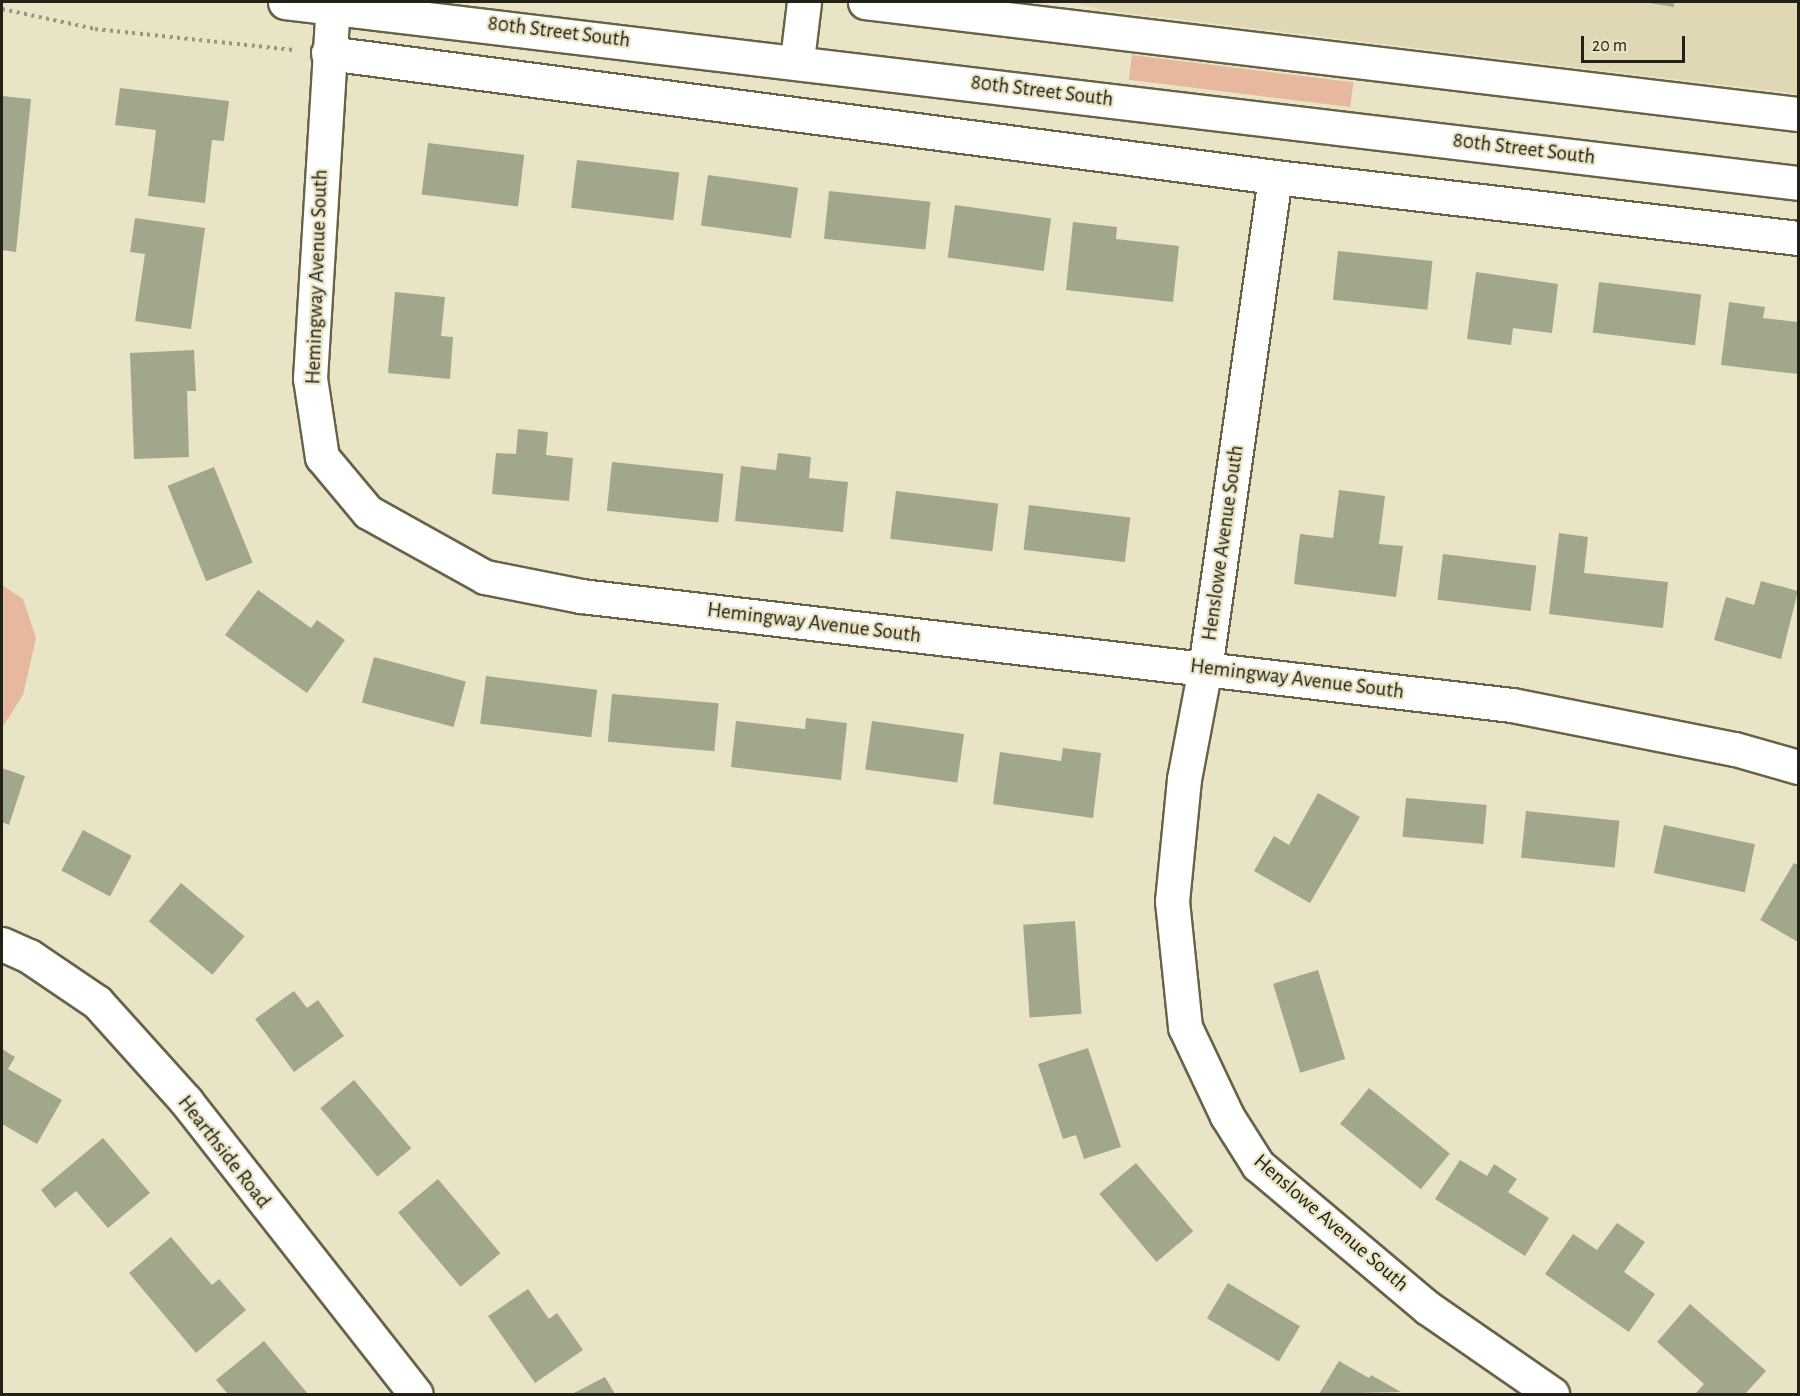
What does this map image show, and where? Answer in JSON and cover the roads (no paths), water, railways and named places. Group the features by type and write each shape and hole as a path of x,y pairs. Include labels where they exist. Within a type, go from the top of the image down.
{"street":[{"name":"80th Street South","path":"285,2 333,4 1798,183"},
{"path":"797,60 804,2"},
{"path":"866,2 1798,114"},
{"name":"Hemingway Avenue South","path":"333,4 328,53 310,378 321,457 368,512 485,577 581,596 1512,705 1735,749 1798,767"},
{"path":"328,53 1275,177 1798,238"},
{"name":"Henslowe Avenue South","path":"1275,177 1205,668 1184,779 1172,901 1174,955 1185,1027 1227,1116 1267,1172 1428,1308 1552,1395"},
{"name":"Hearthside Road","path":"2,944 29,956 97,1002 186,1101 416,1395"}]}
